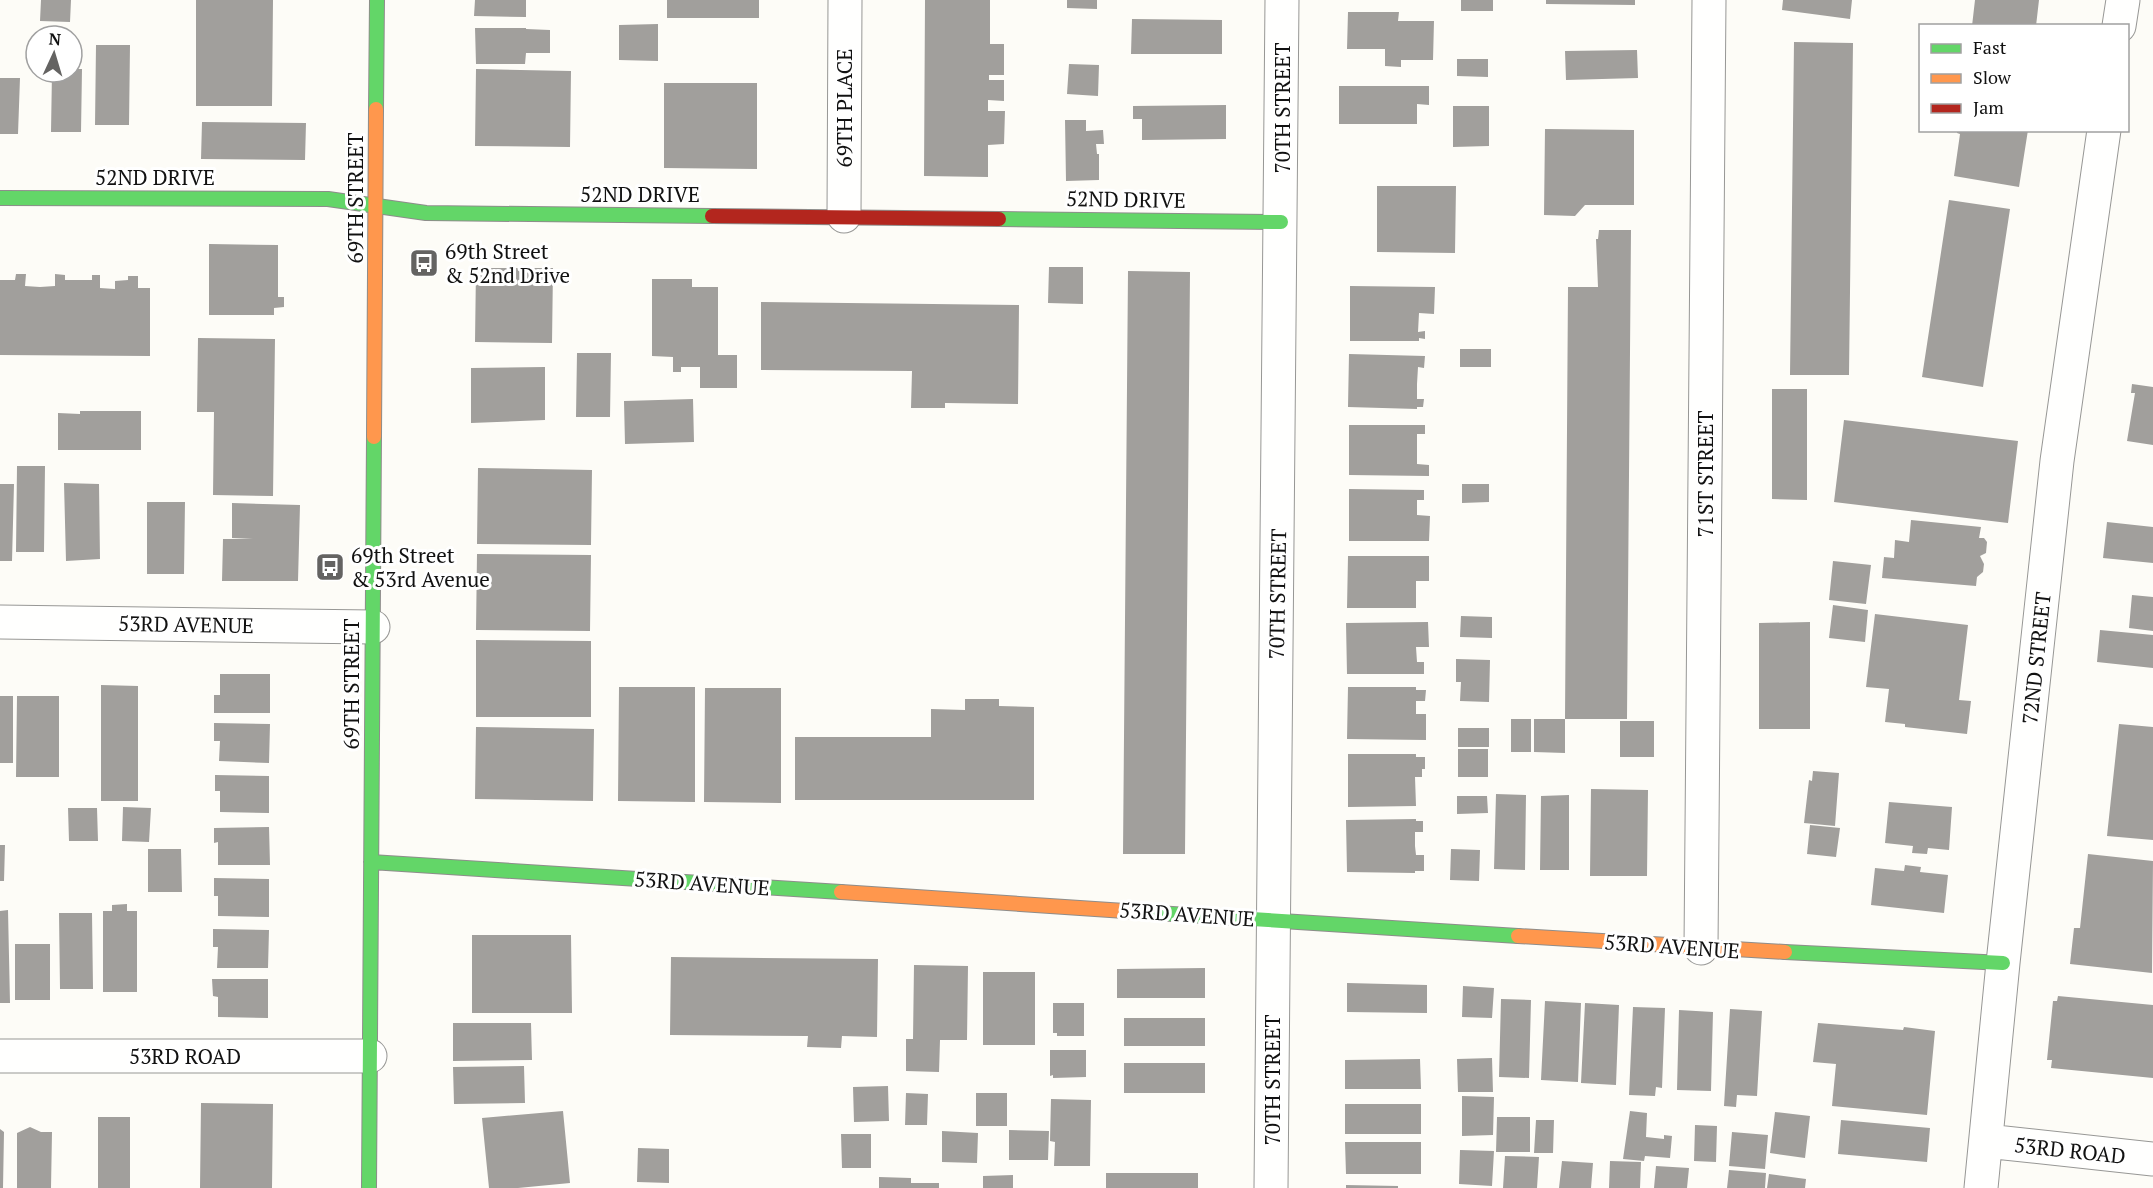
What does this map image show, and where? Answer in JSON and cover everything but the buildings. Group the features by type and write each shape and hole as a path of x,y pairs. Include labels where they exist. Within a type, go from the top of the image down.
{"street":[{"name":"69TH STREET","path":"369,1188 377,0"},
{"name":"69TH PLACE","path":"844,216 845,0"},
{"name":"70TH STREET","path":"1271,1188 1282,0"},
{"name":"71ST STREET","path":"1701,948 1709,0"},
{"path":"2119,24 2123,0"},
{"name":"72ND STREET","path":"1982,1188 2003,963 2057,462 2104,132"},
{"name":"52ND DRIVE","path":"0,198 321,199 426,213 1281,222"},
{"name":"53RD AVENUE","path":"0,622 372,627"},
{"name":"53RD AVENUE","path":"371,862 1701,948 2003,963"},
{"name":"53RD ROAD","path":"0,1056 370,1056"},
{"name":"53RD ROAD","path":"1986,1141 2153,1159"}],"traffic: fast":[{"path":"376,109 377,0"},
{"path":"0,198 328,199 426,213 712,216"},
{"path":"999,219 1281,222"},
{"path":"369,1188 374,437"},
{"path":"371,862 841,892"},
{"path":"1125,911 1518,936"},
{"path":"1785,952 2003,963"}],"traffic: slow":[{"path":"374,437 376,109"},
{"path":"841,892 1125,911"},
{"path":"1518,936 1785,952"}],"traffic: jam":[{"path":"712,216 999,219"}],"place":[{"name":"69th Street & 52nd Drive","path":"424,263"},
{"name":"69th Street & 53rd Avenue","path":"330,567"}]}
